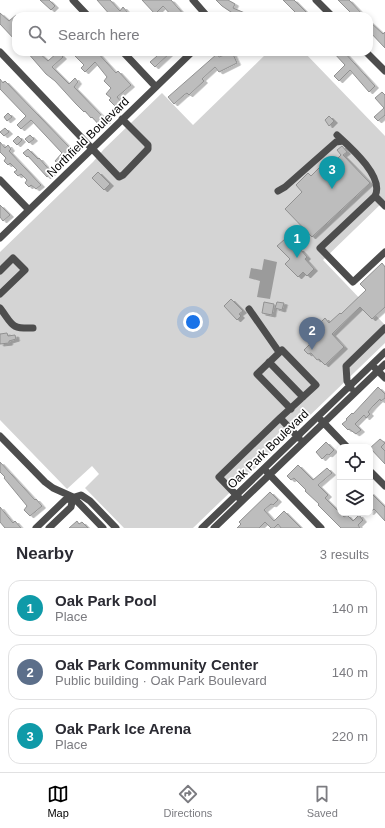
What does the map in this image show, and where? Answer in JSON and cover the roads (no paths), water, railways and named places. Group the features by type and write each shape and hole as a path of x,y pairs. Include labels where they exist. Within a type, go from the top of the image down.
{"street":[{"path":"73,0 84,12"},
{"path":"193,0 204,12"},
{"path":"316,0 328,12"},
{"path":"0,52 119,177 123,175 148,149 148,145 122,119"},
{"path":"127,56 156,87"},
{"name":"Northfield Boulevard","path":"0,238 188,56"},
{"path":"370,56 385,72"},
{"path":"337,135 358,154 369,168 376,184 376,192 375,196 320,248 353,282 385,252"},
{"path":"278,191 285,187 336,142 343,141"},
{"path":"0,180 29,210"},
{"path":"375,196 385,206"},
{"path":"0,271 13,258 25,270 0,294"},
{"path":"0,308 18,329 33,328"},
{"path":"249,309 279,352"},
{"path":"356,392 347,381 346,366 385,328"},
{"path":"242,501 219,477 316,385 282,350 257,374 290,409"},
{"name":"Oak Park Boulevard","path":"202,528 385,352"},
{"path":"269,362 303,397"},
{"path":"372,364 385,378"},
{"name":"Oak Park Boulevard","path":"215,528 385,364"},
{"path":"318,417 344,444"},
{"path":"280,418 303,443"},
{"path":"0,436 45,482 53,488 73,497 103,528 109,521"},
{"path":"264,469 321,528"},
{"path":"373,474 385,486"},
{"path":"36,528 65,500 81,495 86,498 116,528"},
{"path":"49,528 71,507 73,497"},
{"path":"210,521 215,528"}],"place":[{"name":"Oak Park Ice Arena","path":"332,189"},
{"name":"Oak Park Pool","path":"297,258"},
{"name":"Oak Park Community Center","path":"312,350"}]}
